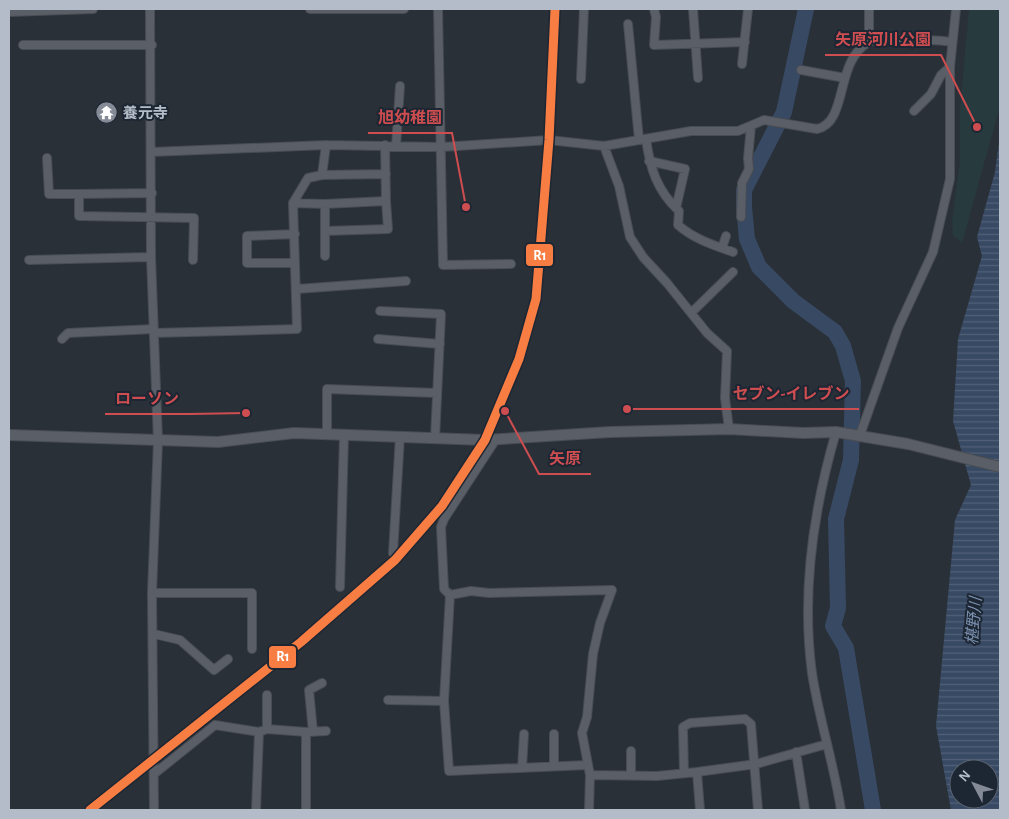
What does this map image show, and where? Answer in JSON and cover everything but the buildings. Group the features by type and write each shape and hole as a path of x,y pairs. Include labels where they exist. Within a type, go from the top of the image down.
{"street":[{"path":"11,11 93,9"},
{"path":"150,9 152,45 151,258 158,441 152,593 154,634 152,702 154,810"},
{"path":"310,9 404,9"},
{"path":"438,9 443,265 511,264"},
{"path":"581,79 584,9"},
{"path":"654,9 656,17 654,45 745,42"},
{"path":"693,9 698,78"},
{"path":"742,64 748,9"},
{"path":"869,9 869,41"},
{"path":"864,436 898,328 933,252 950,179 950,67 956,9"},
{"path":"628,24 643,140 649,161 665,198 679,211 678,225 688,234 733,252"},
{"path":"152,152 326,145 442,147 549,140 604,146 691,131 738,131 764,120 817,129 825,127 833,120 849,61 857,50 869,41 921,39 952,42"},
{"path":"23,45 152,45"},
{"path":"914,111 931,94 941,76 950,67"},
{"path":"801,70 845,78"},
{"path":"396,146 400,86"},
{"path":"741,217 742,183 749,169 750,126"},
{"path":"322,175 326,145"},
{"path":"325,231 388,229 385,145"},
{"path":"604,146 619,186 630,237 642,257 667,282 707,333 727,350 725,398 729,429"},
{"path":"47,158 49,194 152,193"},
{"path":"649,161 685,169 676,208"},
{"path":"62,339 68,333 297,329 297,289 292,203 308,178 322,175 386,174"},
{"path":"78,194 79,216 194,218 193,260"},
{"path":"292,203 325,204 386,201"},
{"path":"325,204 325,256"},
{"path":"294,234 247,236 247,262 294,263"},
{"path":"722,248 726,236"},
{"path":"29,260 151,258"},
{"path":"691,313 733,272"},
{"path":"297,289 406,281"},
{"path":"380,311 441,314 435,438"},
{"path":"378,339 440,344"},
{"path":"327,434 327,389 437,393"},
{"path":"9,434 218,442 294,433 496,439 610,432 729,429 803,433 836,432 864,436 1000,466"},
{"path":"836,432 815,519 807,577 812,673 841,810"},
{"path":"340,586 344,435"},
{"path":"393,552 400,436"},
{"path":"496,439 446,514 441,527 444,589 450,595 444,701 450,771 586,765"},
{"path":"450,595 471,591 488,593 612,590 600,622 593,654 587,717 582,733 586,765 590,775 589,810"},
{"path":"152,593 252,592 252,649"},
{"path":"154,634 180,640 214,670 228,659"},
{"path":"306,810 309,690 322,682"},
{"path":"256,810 267,695"},
{"path":"388,700 444,701"},
{"path":"684,773 683,727 690,723 745,720 751,724 756,764 758,810"},
{"path":"154,774 215,725 263,730 326,731"},
{"path":"522,768 524,734"},
{"path":"554,734 554,766"},
{"path":"590,775 631,776 697,772 756,764 827,744"},
{"path":"631,752 631,776"},
{"path":"796,752 806,810"},
{"path":"697,772 700,810"}],"green space":[{"path":"969,9 1000,9 1000,106 962,243 953,235 952,221 960,161 960,109"}],"water":[{"name":"椹野川","path":"1000,135 1000,810 951,810 999,809 999,759 949,759 949,799 936,726 955,520 971,485 953,421 958,339 982,256 977,237 995,172"}],"waterway":[{"path":"806,9 784,112 744,190 744,207 747,239 759,267 793,301 835,332 843,346 853,381 851,460 836,519 838,608 833,626 846,648 873,810"}],"transit line":[{"name":"R1","path":"90,810 301,642 395,560 442,506 485,440 519,359 536,299 549,140 555,9"}],"place":[{"name":"養元寺","path":"107,113"},
{"name":"矢原河川公園","path":"977,127"},
{"name":"旭幼稚園","path":"466,207"},
{"name":"セブン-イレブン","path":"627,409"},
{"name":"矢原","path":"505,411"},
{"name":"ローソン","path":"246,413"}]}
